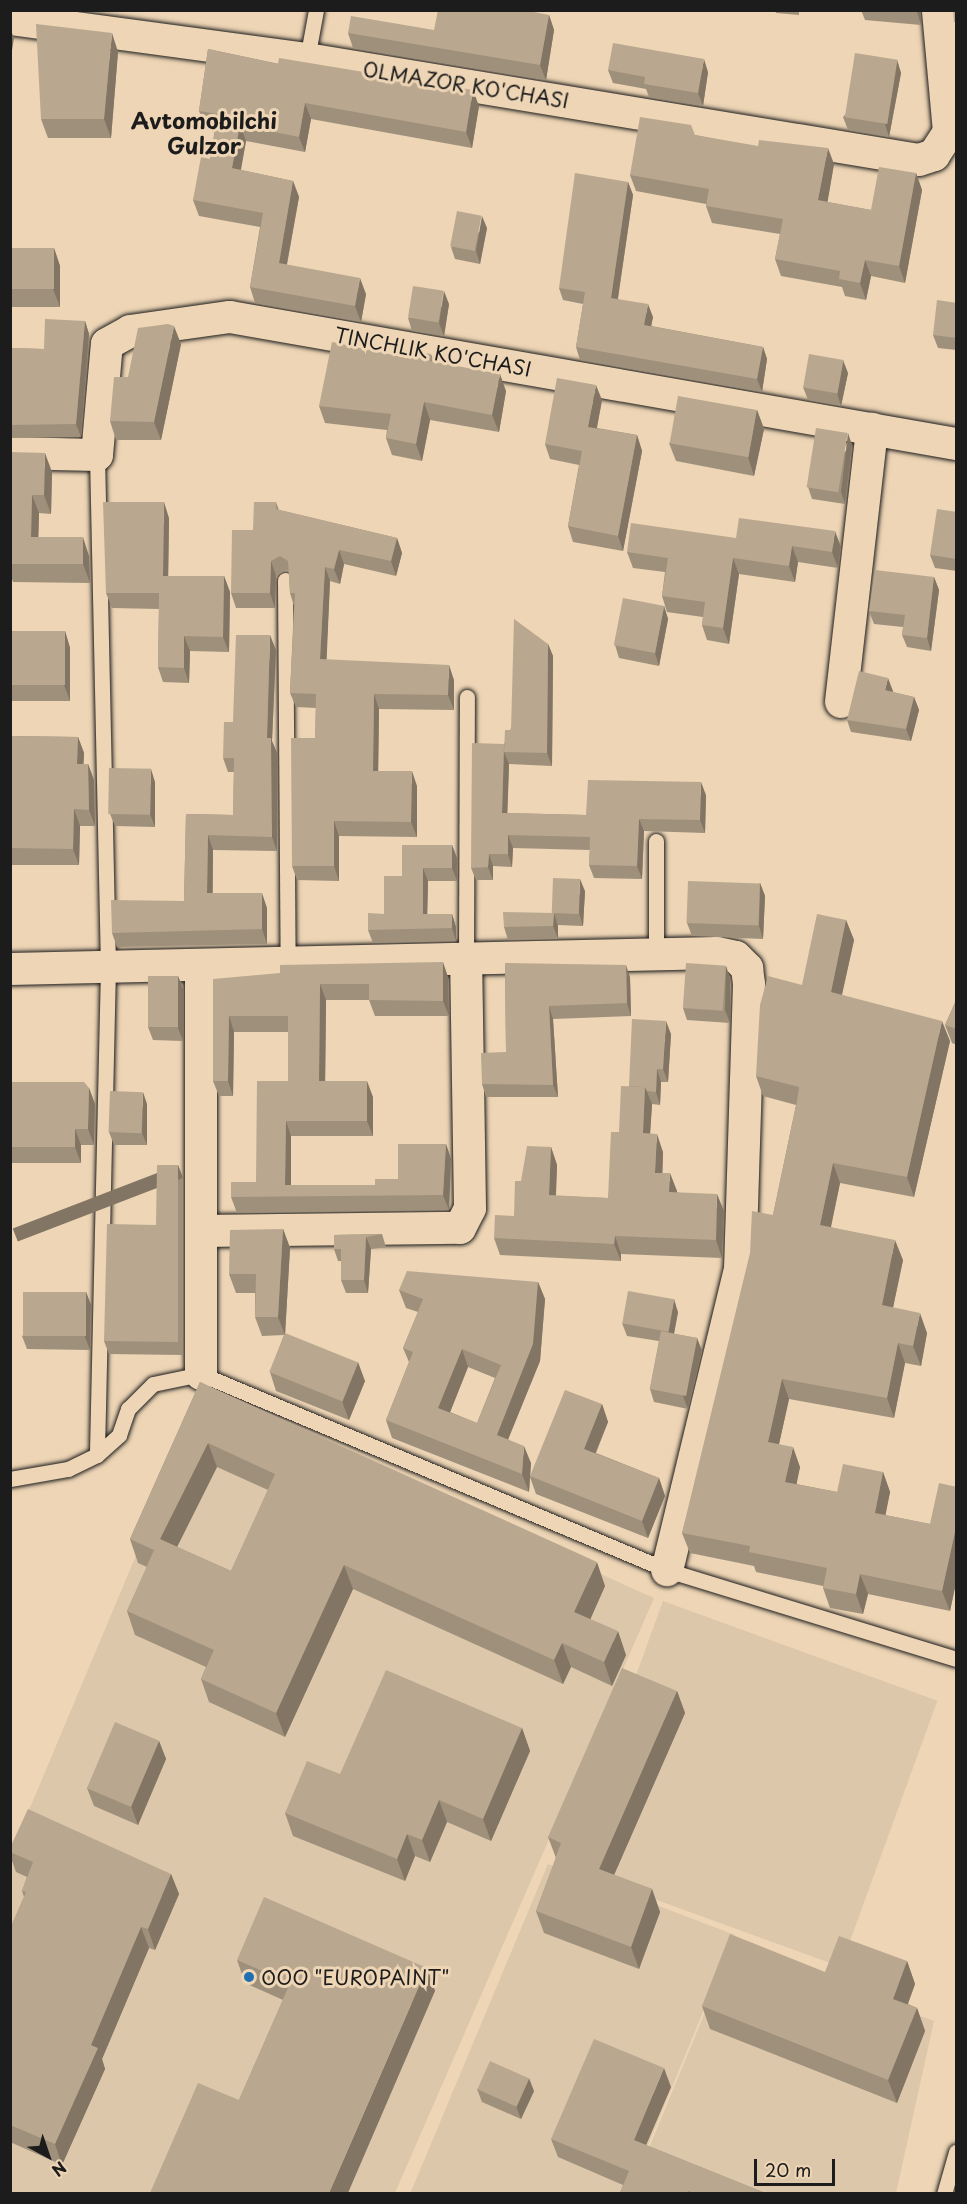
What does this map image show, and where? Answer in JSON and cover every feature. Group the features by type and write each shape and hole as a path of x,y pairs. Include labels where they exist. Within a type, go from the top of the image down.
{"street":[{"name":"OLMAZOR KO'CHASI","path":"10,19 49,17 920,160 934,155 949,132 938,10"},
{"name":"TINCHLIK KO'CHASI","path":"97,454 107,344 130,331 231,317 957,444"},
{"path":"841,702 872,429"},
{"path":"10,453 97,454"},
{"path":"10,969 656,954 736,957 747,968 749,984 740,1269 668,1570"},
{"path":"201,1231 460,1228 470,1208 466,959"},
{"path":"201,964 201,1374"}],"lane":[{"path":"307,59 316,10"},
{"path":"97,454 108,967 97,1455"},
{"path":"285,580 288,963"},
{"path":"466,959 467,698"},
{"path":"656,841 656,954"},
{"path":"10,1479 68,1469 97,1455 119,1435 128,1409 153,1384 201,1374 668,1570 957,1659"},
{"path":"944,2193 957,2152"}],"shaded area":[{"path":"203,1396 654,1598 395,2193 11,2194 11,1853"},
{"path":"663,1601 937,1701 841,1967 566,1867"},
{"path":"548,1864 735,1935 628,2193 410,2194"},
{"path":"732,1947 934,2021 896,2193 630,2194"}],"building":[{"path":"438,10 524,10 549,15 540,65 348,33 351,16 434,30"},
{"path":"953,10 957,10 957,22 954,22"},
{"path":"36,24 112,33 104,119 41,119"},
{"path":"613,43 704,59 698,93 644,84 645,77 608,70"},
{"path":"208,49 278,64 279,58 473,90 466,132 305,103 299,137 240,125 232,168 293,181 279,263 360,278 355,306 250,287 263,213 193,200 201,157 210,159 218,114 199,111"},
{"path":"855,53 897,60 887,124 845,117"},
{"path":"640,117 691,125 695,135 758,146 759,140 828,148 818,200 871,210 879,167 916,173 899,266 865,260 860,283 839,279 840,271 775,259 783,219 706,206 709,189 630,175"},
{"path":"575,173 628,182 611,298 648,304 644,325 763,347 757,379 576,347 585,292 559,288"},
{"path":"457,211 482,216 475,251 450,246"},
{"path":"10,248 54,248 54,289 10,289"},
{"path":"413,286 444,291 439,322 408,318"},
{"path":"937,300 957,303 957,338 933,335"},
{"path":"45,319 85,321 76,424 10,425 10,348 44,349"},
{"path":"168,324 174,326 154,422 110,421 114,377 128,377 138,328"},
{"path":"332,342 398,356 399,349 431,354 430,361 500,374 492,415 424,402 416,444 386,438 391,414 319,406"},
{"path":"809,354 843,360 838,394 803,387"},
{"path":"557,378 596,385 588,427 637,435 618,536 568,526 582,451 545,444"},
{"path":"678,396 757,410 748,457 670,443"},
{"path":"816,428 848,433 838,492 807,487"},
{"path":"10,452 45,453 44,495 32,495 31,537 83,537 83,564 10,564"},
{"path":"103,502 164,502 163,576 224,576 223,637 184,636 184,668 158,667 159,593 106,593"},
{"path":"254,502 276,502 276,509 397,538 391,561 339,550 334,569 325,567 320,659 449,665 448,695 374,694 373,771 412,771 411,822 334,821 334,866 292,866 291,738 315,738 316,694 290,693 295,593 290,593 288,561 280,556 271,561 270,593 231,593 232,530 253,530"},
{"path":"937,509 957,512 957,559 930,555"},
{"path":"739,518 835,531 832,552 792,546 789,566 733,558 723,628 702,625 705,602 662,596 668,558 627,552 631,523 736,538"},
{"path":"875,570 934,577 927,638 902,635 905,615 869,611"},
{"path":"623,598 664,606 655,653 614,645"},
{"path":"514,619 548,644 547,753 504,752 505,730 511,730"},
{"path":"10,631 65,631 65,685 10,685"},
{"path":"236,635 270,635 267,738 271,738 272,837 208,835 207,893 262,893 262,929 112,933 111,900 184,901 186,814 233,815 234,758 223,758 224,722 233,722"},
{"path":"859,671 888,678 885,690 914,697 906,729 847,720"},
{"path":"10,736 78,737 77,764 88,764 89,810 74,809 73,849 10,848"},
{"path":"472,743 504,744 502,813 586,815 588,780 701,782 700,820 639,819 637,866 589,865 590,837 508,835 508,854 489,854 488,867 471,868"},
{"path":"109,768 151,769 150,815 108,814"},
{"path":"402,845 452,845 452,868 423,868 423,914 452,914 452,928 368,930 368,913 384,914 384,876 402,876"},
{"path":"553,878 580,879 579,914 552,913"},
{"path":"688,881 760,884 758,925 687,923"},
{"path":"503,912 554,913 553,926 504,927"},
{"path":"817,914 846,920 831,992 942,1021 907,1177 833,1163 820,1225 895,1240 882,1305 920,1313 913,1346 898,1343 887,1398 782,1379 768,1442 793,1447 785,1482 837,1492 843,1464 883,1472 875,1513 930,1524 939,1483 957,1487 957,1523 942,1591 860,1574 856,1594 823,1588 827,1568 749,1552 750,1546 682,1533 750,1253 752,1211 773,1215 797,1101 799,1087 756,1076 760,1005 768,976 802,985"},
{"path":"443,962 443,1001 369,1000 369,984 320,984 319,1081 367,1081 367,1121 286,1121 285,1185 375,1185 375,1179 398,1179 398,1144 446,1144 443,1195 231,1197 231,1182 256,1182 257,1081 288,1081 288,1016 229,1016 228,1081 213,1081 213,979 280,973 280,965"},
{"path":"505,963 626,965 627,1003 549,1006 553,1085 482,1084 481,1053 506,1052"},
{"path":"686,963 726,966 723,1011 683,1008"},
{"path":"148,976 178,976 178,1027 148,1027"},
{"path":"957,998 957,1029 945,1025"},
{"path":"632,1019 666,1021 663,1069 657,1069 656,1092 647,1091 645,1087 629,1086"},
{"path":"10,1082 84,1082 89,1088 88,1129 75,1129 75,1147 10,1147"},
{"path":"621,1086 645,1087 643,1133 657,1134 655,1173 670,1173 669,1192 717,1194 716,1240 615,1236 614,1244 494,1238 495,1215 514,1216 515,1181 521,1181 527,1146 551,1147 549,1195 608,1198 611,1132 619,1132"},
{"path":"110,1091 143,1092 142,1133 109,1132"},
{"path":"157,1165 178,1165 178,1342 104,1341 107,1224 156,1225"},
{"path":"283,1229 278,1317 255,1317 256,1274 229,1274 230,1230"},
{"path":"382,1234 366,1237 364,1280 341,1280 341,1249 334,1249 334,1235"},
{"path":"407,1271 538,1282 533,1344 497,1435 524,1446 522,1474 386,1420 413,1352 403,1348 423,1299 399,1290","holes":["462,1349 501,1365 477,1423 438,1408"]},
{"path":"628,1291 674,1299 669,1332 622,1323"},
{"path":"23,1292 86,1292 86,1336 23,1336"},
{"path":"661,1331 697,1338 686,1396 650,1389"},
{"path":"285,1333 358,1363 343,1402 269,1372"},
{"path":"200,1382 597,1562 574,1612 618,1631 604,1662 562,1643 554,1660 344,1565 276,1713 201,1679 214,1650 127,1611 154,1550 130,1539","holes":["208,1443 275,1474 231,1571 160,1539"]},
{"path":"565,1390 602,1404 584,1449 659,1478 642,1521 530,1476"},
{"path":"622,1668 677,1691 599,1869 652,1889 631,1947 536,1911 561,1843 548,1837"},
{"path":"386,1670 522,1728 483,1819 439,1800 422,1840 407,1834 397,1859 285,1813 307,1761 340,1774"},
{"path":"115,1722 159,1741 131,1807 87,1788"},
{"path":"28,1809 171,1874 148,1929 141,1927 91,2045 98,2048 55,2144 10,2125 10,1929 26,1892 22,1891 33,1862 10,1852 10,1848"},
{"path":"264,1897 427,1968 329,2193 150,2193 198,2083 239,2100 290,1983 237,1960"},
{"path":"730,1934 825,1972 839,1936 907,1961 893,1999 917,2008 888,2080 702,2006"},
{"path":"594,2039 664,2068 634,2140 765,2193 694,2193 688,2191 687,2193 620,2193 629,2171 551,2139"},
{"path":"490,2061 529,2078 517,2107 477,2089"}],"place":[{"name":"OOO \"EUROPAINT\"","path":"249,1977"}],"district":[{"name":"Avtomobilchi Gulzor","path":"204,132"}]}
